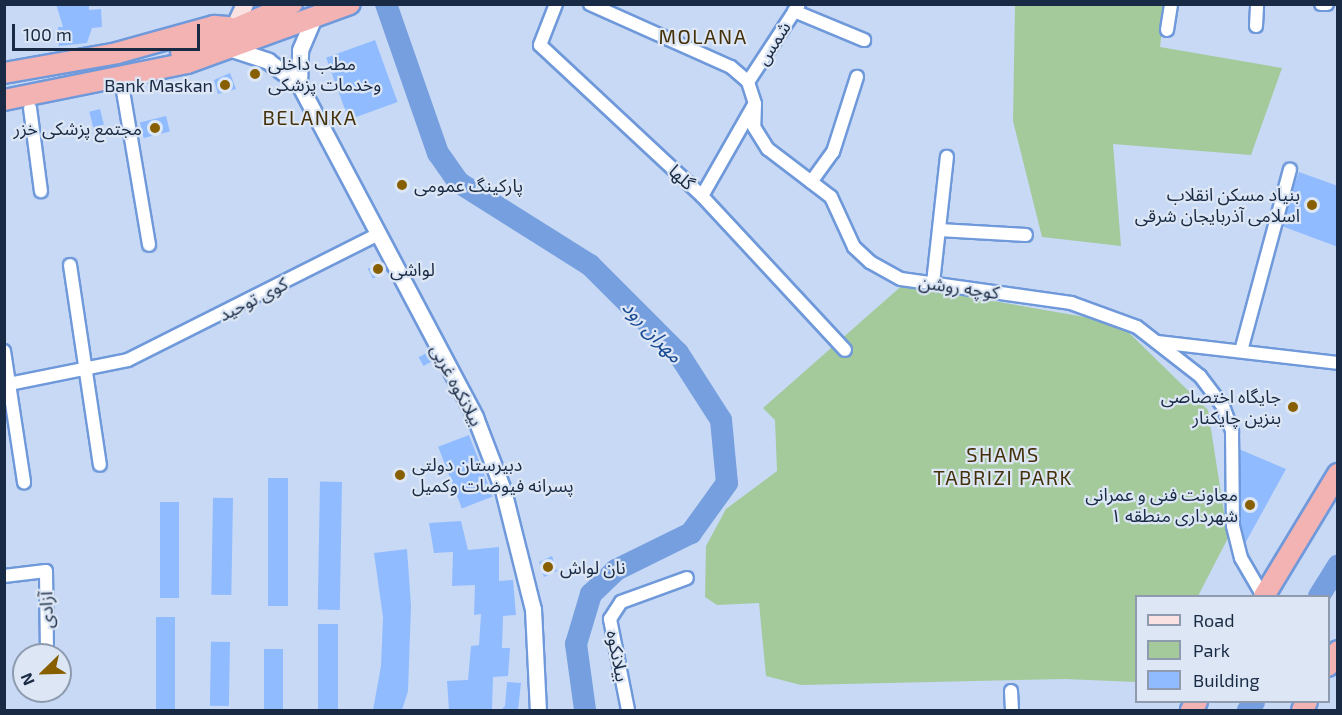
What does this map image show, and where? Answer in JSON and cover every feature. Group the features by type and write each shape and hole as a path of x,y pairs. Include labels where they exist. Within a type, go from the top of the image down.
{"highway":[{"path":"4,100 186,57 234,28 287,5"},
{"path":"4,86 227,51 350,5"},
{"path":"4,73 117,53 214,26 234,28"},
{"path":"4,112 123,91 199,69 227,51"},
{"path":"1264,595 1337,476"},
{"path":"1330,664 1338,651"}],"main road":[{"path":"234,28 245,4"}],"street":[{"name":"گلها","path":"556,4 540,45 702,196 845,350"},
{"path":"590,4 731,67 748,82"},
{"path":"1167,30 1171,4"},
{"path":"1256,26 1257,4"},
{"path":"1321,4 1328,4"},
{"path":"796,8 864,40"},
{"name":"شمس","path":"748,82 796,8"},
{"name":"بیلانکوه غربی","path":"299,84 300,50 313,19"},
{"name":"بیلانکوه غربی","path":"227,51 268,61 299,84 376,235 476,417 503,490 533,609 537,711"},
{"path":"811,182 833,152 857,77"},
{"name":"کوچه روشن","path":"748,82 755,104 754,127 768,149 831,197 854,247 870,262 902,279 1071,303 1137,327 1200,376 1223,406 1232,431 1233,526 1241,558 1262,595"},
{"path":"123,91 149,246"},
{"path":"702,196 755,104"},
{"path":"30,108 41,191"},
{"path":"933,283 947,157"},
{"path":"1241,351 1290,169"},
{"path":"939,230 1026,235"},
{"name":"کوی توحید","path":"7,385 128,360 376,235"},
{"path":"70,265 100,465"},
{"path":"1156,341 1338,363"},
{"path":"4,351 7,385 24,482"},
{"name":"آزادی","path":"4,576 46,571 47,643"},
{"name":"بیلانکوه","path":"628,711 610,620 621,602 687,578"},
{"path":"1011,691 1012,711"}],"green space":[{"path":"1015,5 1165,5 1160,47 1282,68 1251,155 1113,144 1121,246 1042,237 1013,121"},
{"name":"SHAMS TABRIZI PARK","path":"906,282 959,295 1119,323 1208,410 1228,538 1199,595 1135,595 1135,682 1065,679 801,685 766,676 759,603 717,605 705,597 706,546 726,509 777,471 775,420 763,408"}],"building":[{"path":"56,4 89,4 89,10 101,9 102,27 92,28 87,43 59,46 58,27 63,27"},
{"path":"375,40 398,102 349,120 326,58"},
{"name":"Bank Maskan","path":"230,73 236,89 218,94 214,80"},
{"path":"100,109 104,125 93,127 89,112"},
{"name":"مجتمع پزشکی خزر","path":"166,116 170,132 144,138 140,123"},
{"name":"بنیاد مسکن انقلاب اسلامی آذربایجان شرقی","path":"1299,172 1338,186 1338,247 1279,225"},
{"name":"لواشی","path":"383,261 388,271 373,279 368,269"},
{"path":"430,351 435,360 423,366 419,357"},
{"path":"469,435 493,497 462,508 438,447"},
{"name":"معاونت فنی و عمرانی شهرداری منطقه ۱","path":"1234,447 1286,469 1242,549 1235,526"},
{"path":"268,478 288,478 288,606 268,606"},
{"path":"320,482 342,482 340,610 318,610"},
{"path":"213,498 233,498 231,595 211,595"},
{"path":"160,502 179,502 179,598 160,598"},
{"path":"461,521 468,550 499,547 499,581 513,580 516,615 503,616 502,648 510,648 508,676 493,677 492,709 449,710 447,681 468,680 471,646 479,645 481,614 474,615 475,585 452,586 453,552 434,553 429,523"},
{"path":"407,549 411,606 408,691 402,710 373,710 381,666 383,617 374,553"},
{"name":"نان لواش","path":"552,556 557,571 544,577 539,562"},
{"path":"156,617 175,617 175,710 156,710"},
{"path":"318,624 338,624 338,710 318,710"},
{"path":"211,642 230,642 229,706 210,706"},
{"path":"264,649 283,649 283,710 264,710"},
{"path":"507,682 521,683 518,710 501,710 505,706"}],"waterway":[{"name":"مهران رود","path":"386,4 438,153 458,182 590,265 678,353 721,420 727,483 691,533 616,570 591,594 576,644 585,710"},
{"path":"1320,595 1338,566"},
{"path":"1248,710 1253,703"}],"place":[{"name":"مطب داخلی وخدمات پزشکی","path":"255,74"},
{"name":"Bank Maskan","path":"225,85"},
{"name":"مجتمع پزشکی خزر","path":"155,128"},
{"name":"پارکینگ عمومی","path":"402,185"},
{"name":"بنیاد مسکن انقلاب اسلامی آذربایجان شرقی","path":"1312,205"},
{"name":"لواشی","path":"378,269"},
{"name":"جایگاه اختصاصی بنزین چایکنار","path":"1293,407"},
{"name":"دبیرستان دولتی پسرانه فیوضات وکمیل","path":"400,475"},
{"name":"معاونت فنی و عمرانی شهرداری منطقه ۱","path":"1250,505"},
{"name":"نان لواش","path":"548,567"}],"district":[{"name":"MOLANA","path":"703,36"},
{"name":"BELANKA","path":"310,117"},
{"name":"SHAMS TABRIZI PARK","path":"1003,466"}]}
